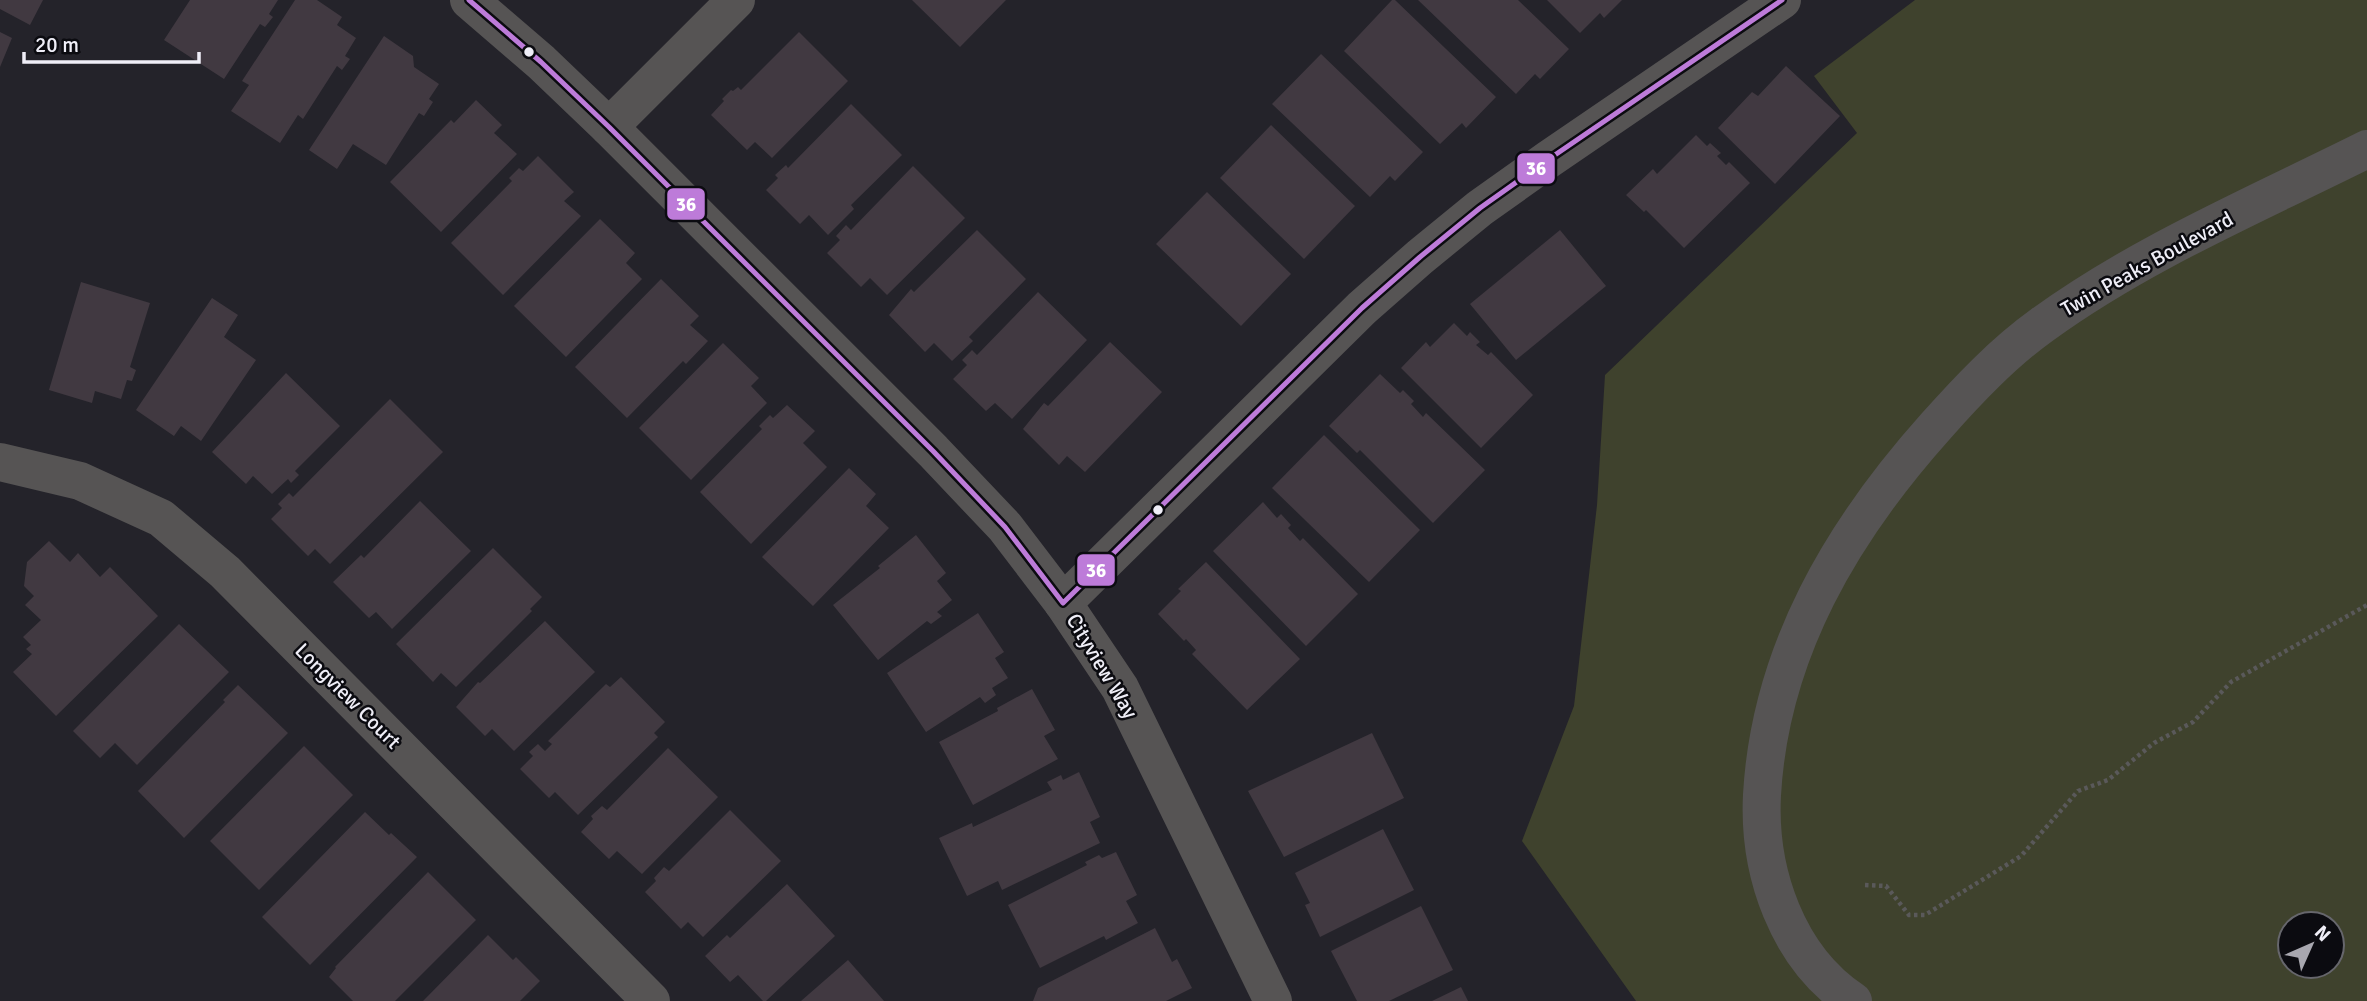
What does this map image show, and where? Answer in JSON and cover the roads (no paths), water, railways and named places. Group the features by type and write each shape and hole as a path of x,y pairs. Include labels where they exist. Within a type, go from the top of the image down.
{"street":[{"name":"Cityview Way","path":"469,0 541,62 609,127 933,450 1005,527 1063,603 1120,688 1273,1001"},
{"path":"609,127 736,0"},
{"path":"1063,603 1362,308 1420,257 1503,192 1782,0"},
{"name":"Twin Peaks Boulevard","path":"1853,1001 1835,989 1814,967 1790,929 1773,889 1763,834 1763,776 1773,710 1797,635 1835,559 1881,492 1929,433 1985,374 2039,327 2090,293 2149,259 2367,149"},
{"name":"Longview Court","path":"0,462 80,481 161,519 225,572 651,1001"}]}
